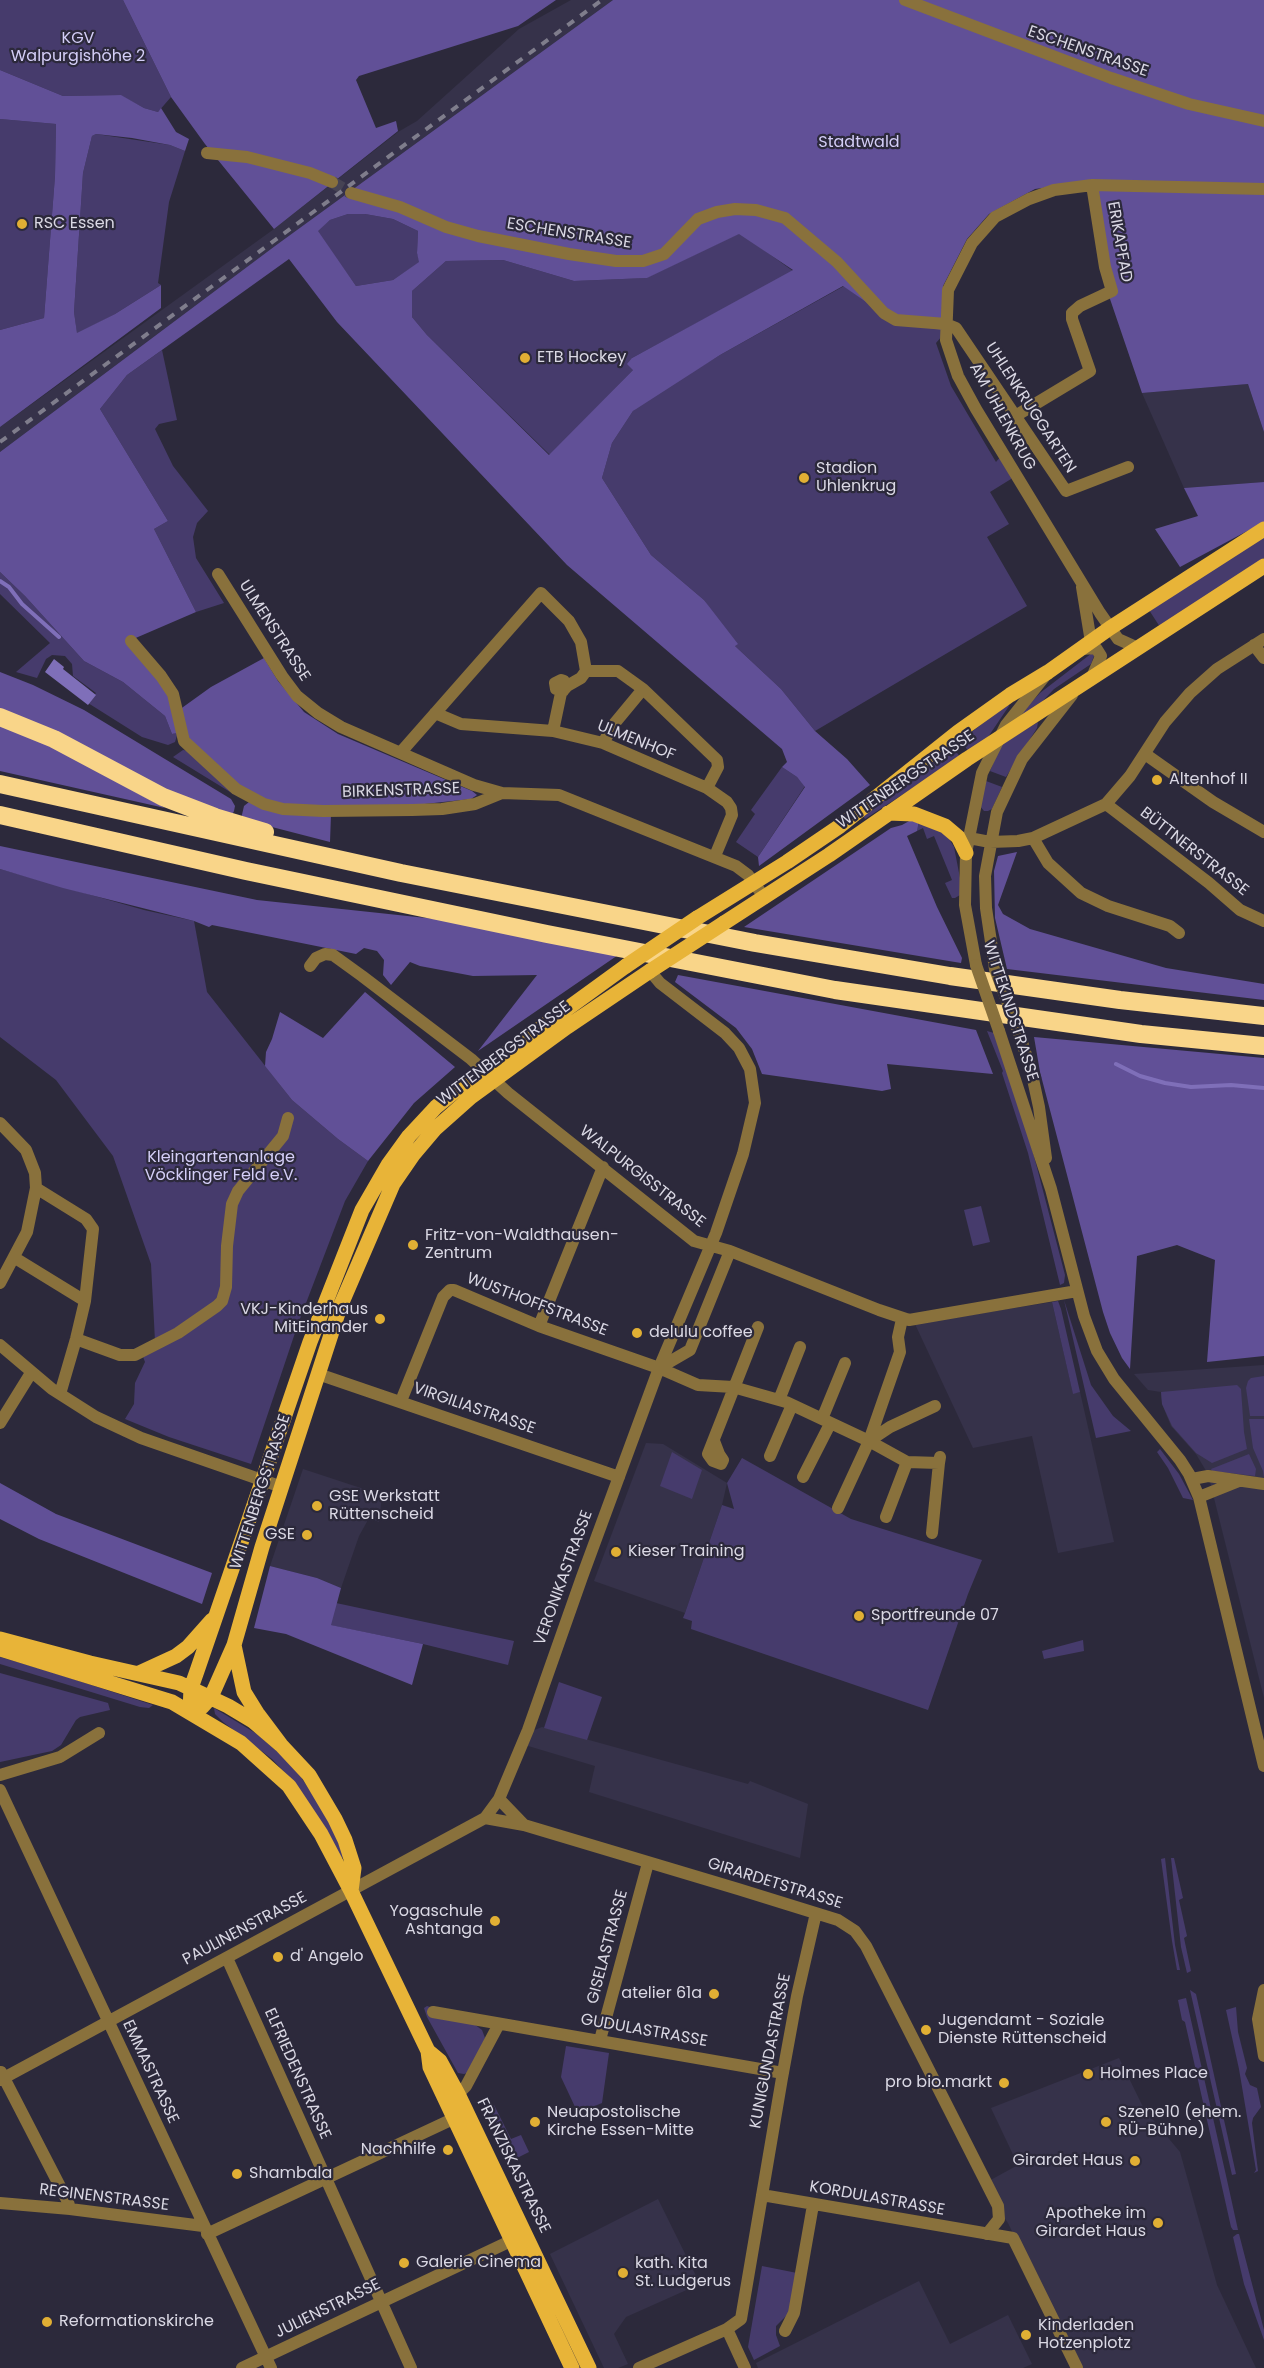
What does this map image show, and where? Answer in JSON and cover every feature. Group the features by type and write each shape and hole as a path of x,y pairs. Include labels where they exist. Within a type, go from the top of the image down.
{"highway":[{"path":"0,717 54,739 162,797 215,817 299,842 333,858"},
{"path":"0,784 333,858 592,912 831,957 1054,991 1264,1016"},
{"path":"5,816 246,871 547,934 835,990 1142,1034 1264,1046"}],"main road":[{"name":"WITTENBERGSTRASSE","path":"190,1711 191,1688 310,1342 362,1210 388,1165 409,1136 436,1107 482,1069 626,966 840,826 958,732 1010,695 1264,529"},
{"name":"WITTENBERGSTRASSE","path":"211,1697 234,1645 253,1577 340,1307 393,1184 413,1155 435,1130 494,1081 650,971 765,898 998,739 1264,566"},
{"path":"888,813 914,814 945,826 968,846"},
{"name":"WITTENBERGSTRASSE","path":"139,1673 176,1656 188,1647 216,1616"},
{"path":"0,1638 191,1688 253,1721 281,1745"},
{"path":"234,1645 244,1692 256,1713 309,1775 340,1829 354,1868 351,1891"},
{"name":"FRANZISKASTRASSE","path":"0,1649 160,1697 190,1711 241,1743 289,1786 321,1834 351,1891 428,2051 430,2067 455,2118 589,2368"},
{"path":"190,1711 202,1707 211,1697"},
{"name":"FRANZISKASTRASSE","path":"428,2051 440,2061 458,2094 572,2368"}],"street":[{"name":"ESCHENSTRASSE","path":"905,0 1111,78 1189,104 1264,121"},
{"path":"207,153 248,157 310,173 332,182"},
{"name":"AM UHLENKRUG","path":"1138,648 1118,639 1110,628 963,384 946,340 948,290 972,243 995,217 1029,199 1054,190 1092,185 1264,189"},
{"name":"ERIKAPFAD","path":"1017,415 1090,371 1072,313 1080,306 1112,291 1092,185"},
{"name":"ESCHENSTRASSE","path":"351,193 400,207 447,227 478,236 616,261 643,261 664,254 698,219 717,212 735,209 756,210 785,218 796,225 837,262 875,305 896,320 946,324"},
{"name":"UHLENKRUGGARTEN","path":"946,324 956,328 967,341 1066,490 1128,467"},
{"name":"ULMENSTRASSE","path":"218,574 282,676 297,696 318,713 341,726 474,785 502,793"},
{"name":"AM UHLENKRUG","path":"1081,583 1086,646"},
{"path":"401,752 541,593 569,621 581,642 586,671 581,678 565,689 553,731"},
{"name":"BIRKENSTRASSE","path":"131,641 173,694 184,741 236,789 258,802 290,809 412,810 442,809 475,804 502,793 559,795 736,866 754,882 765,898"},
{"path":"968,846 1033,838 1106,804 1114,797 1145,754 1165,722 1190,693 1217,669 1259,642 1264,658"},
{"path":"1086,646 1096,648 1101,656 1086,682"},
{"path":"586,671 618,671 643,689 717,760 718,766 707,788"},
{"name":"WITTEKINDSTRASSE","path":"1048,672 1017,710 998,739 982,773 968,846 965,905 976,965 1051,1188 1086,1324 1103,1361 1124,1391 1171,1448 1192,1479 1199,1497 1264,1766"},
{"name":"WITTEKINDSTRASSE","path":"1051,1188 1031,1070 995,969 986,908 985,876 997,812 1022,759 1086,682"},
{"path":"603,742 614,724 643,689"},
{"name":"ULMENHOF","path":"435,713 461,724 553,731 603,742 707,788 727,802 732,815 715,856"},
{"path":"1145,754 1212,802 1264,832"},
{"name":"BÜTTNERSTRASSE","path":"1106,804 1209,882 1240,910 1264,921"},
{"path":"1033,838 1048,862 1081,893 1108,906 1170,926 1179,933"},
{"name":"WALPURGISSTRASSE","path":"309,966 324,953 333,955 482,1069 694,1241 730,1251 902,1319 926,1317 1077,1291"},
{"name":"VERONIKASTRASSE","path":"499,1799 528,1730 660,1368 711,1246 752,1123 755,1103 750,1069 739,1048 725,1033 660,983 650,971"},
{"path":"76,1340 120,1355 135,1355 178,1333 222,1301 226,1287 227,1246 232,1204 238,1191 283,1136 288,1118"},
{"path":"0,1123 26,1150 33,1165 36,1188 27,1232 0,1283"},
{"path":"539,1326 603,1167"},
{"path":"36,1188 86,1219 91,1224 93,1235 85,1300 60,1394"},
{"path":"660,1368 690,1350 730,1251"},
{"path":"15,1258 85,1300"},
{"name":"WUSTHOFFSTRASSE","path":"401,1401 443,1298 450,1290 461,1292 539,1326 660,1368 698,1384 733,1388 779,1400 869,1441 907,1462"},
{"path":"838,1508 869,1441 900,1352 898,1337 902,1319"},
{"path":"714,1441 758,1327"},
{"path":"0,1345 31,1373 96,1417 135,1436 282,1487"},
{"path":"779,1400 800,1347"},
{"path":"803,1477 826,1421 844,1363"},
{"path":"0,1423 31,1373"},
{"name":"VIRGILIASTRASSE","path":"318,1374 619,1477"},
{"path":"770,1456 792,1405"},
{"path":"869,1441 890,1427 935,1406"},
{"path":"886,1517 907,1462 940,1460 932,1533"},
{"path":"1192,1479 1208,1476 1264,1484"},
{"path":"1199,1497 1240,1480"},
{"path":"0,1774 60,1757 99,1733"},
{"name":"EMMASTRASSE","path":"0,1790 268,2362"},
{"name":"PAULINENSTRASSE","path":"1,2076 108,2022 485,1818 499,1799"},
{"name":"GIRARDETSTRASSE","path":"499,1799 524,1825"},
{"name":"GIRARDETSTRASSE","path":"485,1818 524,1825 847,1924 863,1940 998,2206 999,2219 987,2234"},
{"name":"GISELASTRASSE","path":"600,2040 648,1863"},
{"name":"KUNIGUNDASTRASSE","path":"727,2329 741,2319 797,1996 816,1913"},
{"name":"ELFRIEDENSTRASSE","path":"227,1958 411,2368"},
{"path":"1264,1990 1258,2024 1264,2056"},
{"name":"GUDULASTRASSE","path":"432,2012 783,2073"},
{"path":"205,2230 326,2179 455,2118 458,2094 466,2086 499,2024"},
{"path":"1,2076 70,2209"},
{"name":"KORDULASTRASSE","path":"762,2195 1013,2238 1077,2368"},
{"name":"REGINENSTRASSE","path":"0,2203 70,2209 205,2230"},
{"path":"785,2331 794,2313 813,2205"},
{"name":"JULIENSTRASSE","path":"242,2368 268,2362 381,2302 519,2237"},
{"path":"639,2368 727,2329 745,2368"}],"shaded area":[{"path":"571,0 613,0 275,246 0,452 0,427 274,229 398,132 417,121 519,29"},
{"path":"1248,384 1264,432 1264,482 1184,488 1142,393"},
{"path":"54,659 96,695 88,705 45,672"},
{"path":"1052,1302 1073,1393 1080,1392 1114,1542 1058,1553 1032,1436 973,1448 915,1324"},
{"path":"1264,1365 1264,1698 1208,1474 1196,1454 1171,1426 1162,1404 1161,1392 1148,1390 1134,1374"},
{"path":"646,1443 663,1444 727,1483 722,1505 685,1613 594,1581"},
{"path":"303,1469 382,1495 379,1522 369,1518 359,1536 341,1588 317,1578 270,1566"},
{"path":"542,1727 748,1784 750,1781 808,1804 800,1858 589,1792 595,1766 525,1745 530,1732"},
{"path":"1119,2058 1144,2109 1180,2152 1217,2285 1256,2368 1078,2368 987,2182 1018,2165 991,2108"},
{"path":"658,2199 700,2284 626,2317 614,2334 628,2364 618,2368 604,2368 550,2254"},
{"path":"919,2281 950,2344 1008,2315 1032,2364 1023,2368 758,2368 756,2363"}],"green space":[{"name":"KGV Walpurgishöhe 2","path":"0,0 123,0 171,97 158,112 144,108 120,95 63,96 0,70"},
{"path":"123,0 556,0 518,26 359,76 356,80 376,128 396,121 398,131 274,229 205,144 171,97"},
{"name":"Stadtwald","path":"613,0 1264,0 1264,432 1248,384 1142,393 1110,299 1093,181 1035,189 989,214 967,239 943,286 942,330 898,324 843,286 720,355 633,411 612,443 602,478 651,555 704,600 738,644 735,646 781,689 815,731 847,759 870,785 759,866 758,857 805,787 797,777 782,767 787,762 782,749 567,565 337,322 289,259 127,375 100,409 168,521 154,529 196,612 131,640 179,710 211,687 264,658 278,681 304,712 338,734 477,795 471,799 331,814 330,842 241,819 244,806 249,802 191,741 185,731 172,734 165,716 123,682 84,661 0,572 0,452 275,246","holes":["348,214 365,214 393,219 418,231 419,262 393,280 356,286 318,231 330,220","739,234 793,270 632,358 627,364 633,370 549,455 427,335 412,317 412,291 446,261 503,260 574,281 647,278"]},
{"path":"0,70 63,96 121,95 144,108 158,112 161,108 176,132 189,139 185,151 170,145 132,138 96,134 92,136 83,173 74,312 77,333 115,314 161,285 161,308 0,427 0,330 44,318 55,176 56,124 0,119"},
{"name":"RSC Essen","path":"0,119 56,124 55,176 44,318 0,330"},
{"path":"96,134 170,145 185,151 169,202 158,283 161,285 115,314 77,334 74,312 83,173 92,136"},
{"path":"348,214 365,214 393,219 418,231 417,253 420,262 393,280 356,286 317,231 330,220"},
{"name":"ETB Hockey","path":"740,233 793,271 632,358 633,370 550,455 427,335 412,317 412,291 446,261 503,260 574,281 646,278"},
{"path":"844,286 898,324 942,330 942,336 936,343 951,386 996,462 1001,456 1013,475 1011,479 990,492 1009,524 987,537 1027,606 815,731 781,689 735,646 704,600 651,555 602,478 612,443 633,411 642,403 720,355"},
{"path":"162,350 177,420 159,424 155,429 173,466 208,511 197,523 193,537 196,558 224,603 196,612 154,529 168,521 100,409 127,375"},
{"path":"1264,482 1264,522 1180,567 1155,529 1198,516 1184,488"},
{"path":"1264,536 1264,558 1160,627 1149,610"},
{"path":"0,572 84,661 123,682 165,716 172,734 178,732 175,742 168,745 142,737 88,703 96,693 73,676 72,664 65,656 52,655 46,659 37,678 16,672 50,643 0,594"},
{"path":"1092,653 1094,656 1091,664 1054,689 1038,706 1023,716 1023,711 1040,693"},
{"path":"0,672 84,710 231,799 235,806 231,817 172,794 0,709"},
{"path":"1008,704 1009,706 986,740 968,751 961,740"},
{"path":"1038,722 1037,728 1006,777 990,771 1001,745"},
{"path":"0,724 55,748 165,808 0,771"},
{"path":"952,746 960,757 865,819 863,816"},
{"path":"183,750 189,751 235,795 173,757"},
{"path":"782,767 797,777 805,786 758,857 736,842 755,814 751,810"},
{"path":"986,781 1002,787 992,809 984,811 980,806"},
{"path":"911,820 918,823 917,831 907,836 937,907 962,958 961,963 744,927 891,828"},
{"path":"918,823 935,827 948,837 954,847 960,878 960,895 955,898 952,898 945,883 952,880 934,836 927,839 923,828 917,831"},
{"path":"0,846 257,900 445,920 621,953 478,1051 537,975 473,976 410,962 391,985 383,975 384,960 377,951 364,948 356,954 212,925 209,927 194,921 63,888 0,869"},
{"path":"1017,852 998,905 1003,914 1030,929 1166,968 1264,984 1264,1000 1007,969 995,918 994,871 998,856"},
{"name":"Kleingartenanlage Vöcklinger Feld e.V.","path":"0,869 144,910 194,921 207,992 292,1100 368,1161 345,1201 298,1324 251,1464 169,1437 125,1419 134,1404 135,1383 145,1362 141,1351 155,1341 151,1264 113,1156 56,1080 0,1037"},
{"path":"678,975 976,1030 993,1074 887,1064 891,1089 882,1091 762,1074 752,1049 736,1028 675,982"},
{"path":"365,992 455,1067 414,1103 368,1161 292,1100 265,1066 266,1052 280,1012 323,1038"},
{"path":"987,1031 994,1033 1030,1141 1065,1275 1064,1283 1060,1285 1028,1153 1003,1071"},
{"path":"1034,1037 1264,1058 1264,1356 1207,1362 1215,1260 1177,1245 1137,1256 1130,1369 1122,1358 1103,1312 1040,1072"},
{"path":"981,1206 990,1242 973,1246 964,1210"},
{"path":"1064,1300 1091,1385 1113,1416 1131,1431 1096,1438"},
{"path":"1058,1301 1080,1392 1073,1394 1052,1302"},
{"path":"1264,1376 1264,1416 1250,1416 1246,1388 1248,1381 1251,1378"},
{"path":"1237,1385 1241,1389 1247,1449 1212,1463 1196,1453 1172,1426 1162,1404 1161,1392"},
{"path":"1249,1419 1264,1419 1264,1478 1253,1448"},
{"path":"1160,1449 1179,1474 1193,1500 1183,1498 1157,1452"},
{"path":"672,1452 702,1470 692,1499 660,1486"},
{"path":"1249,1454 1256,1469 1255,1476 1212,1471 1211,1469"},
{"path":"742,1458 851,1519 982,1560 928,1710 691,1629 692,1621 683,1618 722,1505 734,1509 727,1483"},
{"path":"0,1483 56,1514 212,1573 202,1604 39,1539 0,1519"},
{"path":"270,1566 317,1578 341,1588 331,1625 423,1644 412,1685 286,1634 254,1628"},
{"path":"336,1603 514,1641 508,1665 423,1644 330,1625"},
{"path":"1083,1640 1084,1651 1044,1659 1042,1651"},
{"path":"0,1657 153,1705 149,1708 140,1707 0,1664"},
{"path":"0,1673 108,1703 110,1710 80,1717 61,1745 52,1751 0,1762"},
{"path":"559,1682 602,1697 587,1740 544,1728"},
{"path":"214,1708 257,1734 301,1777 328,1818 344,1857 340,1859 291,1779 272,1759 223,1722 215,1714"},
{"path":"1165,1858 1180,1970 1177,1970 1172,1941 1161,1859"},
{"path":"1171,1858 1174,1858 1183,1898 1179,1900 1187,1936 1184,1938 1191,1971 1187,1973 1181,1947"},
{"path":"1190,1990 1196,1994 1236,2174 1232,2175"},
{"path":"1186,1998 1238,2230 1233,2230 1231,2227 1185,2022 1182,2020 1178,2000"},
{"path":"430,2007 429,2017 474,2024 482,2030 485,2038 483,2044 467,2073 458,2073 427,2017 424,2008"},
{"path":"1236,2007 1238,2032 1247,2068 1245,2074 1250,2085 1257,2088 1261,2107 1252,2123 1258,2171 1254,2173 1256,2170 1239,2069 1226,2010"},
{"path":"566,2046 609,2053 602,2103 585,2110 576,2109 561,2077"},
{"path":"494,2105 511,2139 521,2135 529,2152 513,2160 489,2108"},
{"path":"1239,2234 1264,2330 1264,2340 1244,2284 1233,2237"},
{"path":"762,2266 797,2273 790,2312 776,2326 780,2346 754,2360 748,2347"}],"waterway":[{"path":"0,581 9,587 22,604 59,637"},
{"path":"1116,1064 1140,1076 1165,1083 1191,1087 1231,1085 1264,1088"}],"tunnel":[{"path":"332,182 351,193"}],"railway":[{"path":"0,442 602,0"}],"place":[{"name":"RSC Essen","path":"22,224"},
{"name":"ETB Hockey","path":"525,358"},
{"name":"Stadion Uhlenkrug","path":"804,478"},
{"name":"Altenhof II","path":"1157,780"},
{"name":"Fritz-von-Waldthausen- Zentrum","path":"413,1245"},
{"name":"VKJ-Kinderhaus MitEinander","path":"380,1319"},
{"name":"delulu coffee","path":"637,1333"},
{"name":"GSE Werkstatt Rüttenscheid","path":"317,1506"},
{"name":"GSE","path":"307,1535"},
{"name":"Kieser Training","path":"616,1552"},
{"name":"Sportfreunde 07","path":"859,1616"},
{"name":"Yogaschule Ashtanga","path":"495,1921"},
{"name":"d' Angelo","path":"278,1957"},
{"name":"atelier 61a","path":"714,1994"},
{"name":"Jugendamt - Soziale Dienste Rüttenscheid","path":"926,2030"},
{"name":"Holmes Place","path":"1088,2074"},
{"name":"pro bio.markt","path":"1004,2083"},
{"name":"Neuapostolische Kirche Essen-Mitte","path":"535,2122"},
{"name":"Szene10 (ehem. RÜ-Bühne)","path":"1106,2122"},
{"name":"Nachhilfe","path":"448,2150"},
{"name":"Girardet Haus","path":"1135,2161"},
{"name":"Shambala","path":"237,2174"},
{"name":"Apotheke im Girardet Haus","path":"1158,2223"},
{"name":"Galerie Cinema","path":"404,2263"},
{"name":"kath. Kita St. Ludgerus","path":"623,2273"},
{"name":"Reformationskirche","path":"47,2322"},
{"name":"Kinderladen Hotzenplotz","path":"1026,2335"}]}
